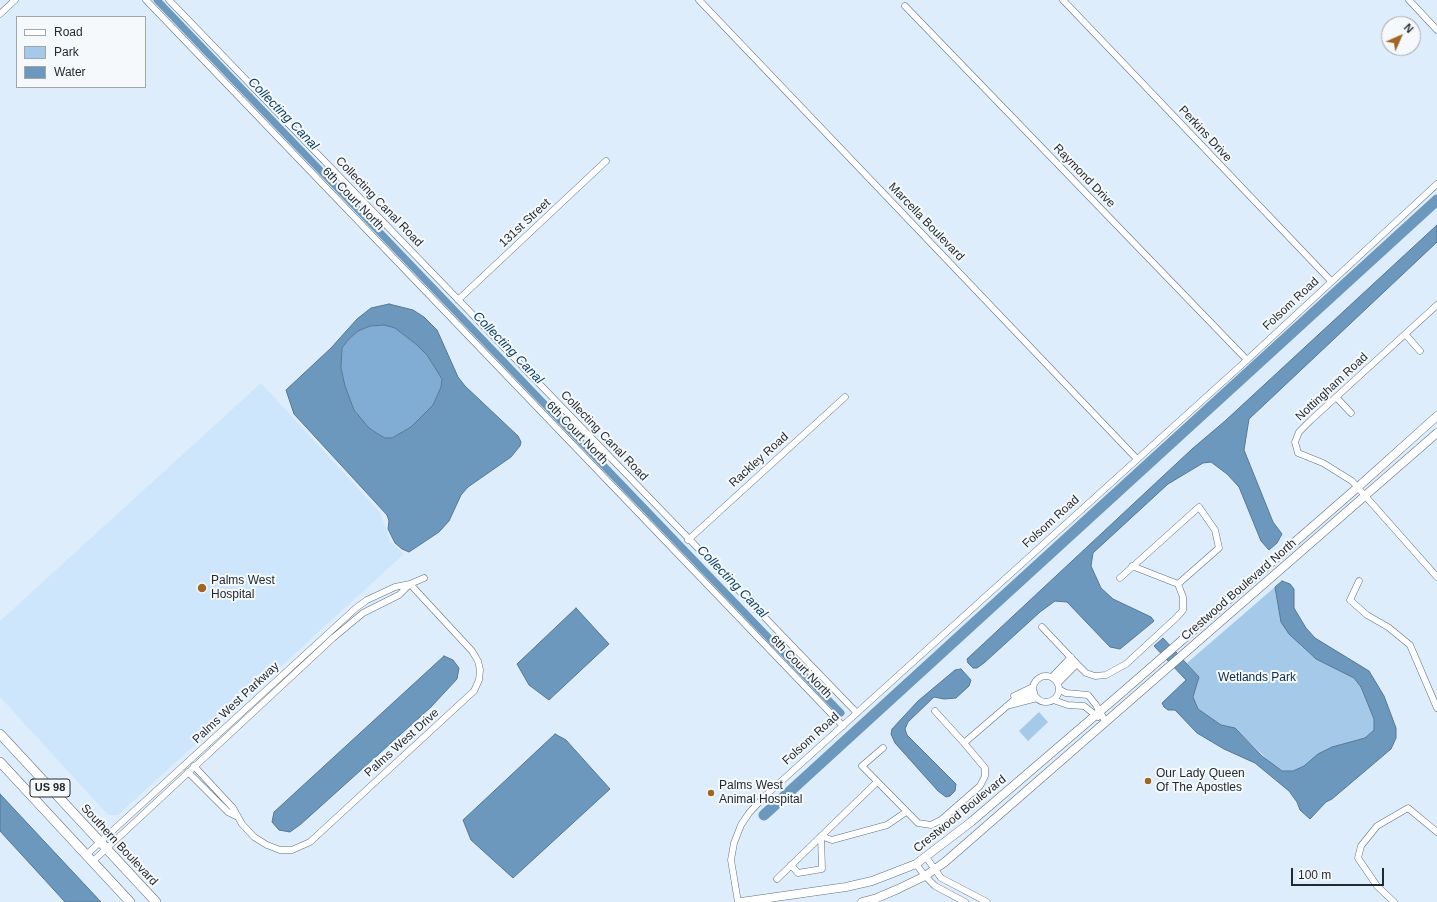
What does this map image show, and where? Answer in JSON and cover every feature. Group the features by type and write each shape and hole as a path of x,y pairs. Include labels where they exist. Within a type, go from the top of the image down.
{"highway":[{"name":"Southern Boulevard","path":"0,734 156,902"},
{"name":"US 98","path":"0,762 130,902"}],"main road":[{"name":"Crestwood Boulevard North","path":"1118,696 1358,487 1437,416"},
{"name":"Crestwood Boulevard North","path":"1057,765 1105,721 1257,592 1437,433"},
{"name":"Crestwood Boulevard","path":"740,902 846,887 872,881 916,864 971,822 1118,696"},
{"name":"Crestwood Boulevard","path":"862,902 877,898 924,876 934,869 971,840 1057,765"}],"street":[{"path":"0,14 15,0"},
{"name":"6th Court North","path":"146,0 843,726"},
{"name":"Collecting Canal Road","path":"169,0 688,540 857,713"},
{"name":"Marcella Boulevard","path":"699,0 1137,458"},
{"name":"Perkins Drive","path":"1063,0 1331,281"},
{"path":"1409,0 1437,30"},
{"name":"Raymond Drive","path":"906,6 1247,360"},
{"name":"131st Street","path":"458,300 606,161"},
{"name":"Folsom Road","path":"740,902 732,860 734,843 739,828 749,813 765,796 1247,360 1437,184"},
{"name":"Nottingham Road","path":"1437,305 1299,432 1295,442 1298,453 1323,463 1352,481 1366,495 1437,577"},
{"path":"1405,334 1420,351"},
{"name":"Rackley Road","path":"688,540 845,396"},
{"path":"1336,397 1351,412"},
{"path":"1120,578 1199,506 1215,530 1218,548 1178,584"},
{"path":"1042,627 1086,673 1095,676 1106,675 1126,664 1183,610 1183,598 1178,584 1132,566"},
{"name":"Palms West Parkway","path":"89,858 356,608 367,600 395,587 410,584 424,578"},
{"path":"1359,580 1350,600 1367,615 1388,627 1410,645 1437,708"},
{"name":"Palms West Parkway","path":"103,845 188,772 357,618 363,613 399,595 410,584"},
{"name":"Palms West Drive","path":"194,766 233,808 236,816 254,837 267,845 280,850 301,847 310,842 474,691 479,680 480,670 475,656 410,584"},
{"path":"1055,680 1074,661"},
{"path":"1055,680 1074,661"},
{"path":"1034,692 1036,680 1040,677 1055,680"},
{"path":"1055,680 1060,690 1066,693 1088,695 1098,714"},
{"path":"1034,692 1044,702 1056,698 1060,690"},
{"path":"964,743 1014,700 1034,692"},
{"path":"1052,700 1068,705 1084,706 1098,714 1105,721"},
{"path":"883,748 862,766 918,823 931,824 941,820 980,786 985,776 986,768 935,711"},
{"name":"Palms West Drive","path":"188,772 228,812 236,816"},
{"path":"777,879 877,782"},
{"path":"1394,902 1377,886 1358,858 1361,846 1377,826 1408,808 1437,832"},
{"path":"821,836 832,840 887,825 906,812"},
{"path":"791,865 798,873 822,869 821,836"},
{"path":"926,857 942,878 988,902"},
{"path":"916,864 924,876 935,886 965,902"}],"shaded area":[{"path":"384,325 395,328 417,345 427,355 442,379 441,387 433,405 411,427 392,438 385,438 369,428 354,410 345,386 341,368 342,348 348,340 358,331 370,326"},
{"name":"Palms West Hospital","path":"261,383 380,512 390,541 404,554 118,815 108,815 0,697 0,621"}],"green space":[{"name":"Wetlands Park","path":"1275,587 1278,605 1301,646 1316,659 1354,678 1361,687 1374,719 1374,730 1365,738 1332,747 1318,754 1304,766 1293,771 1282,771 1274,766 1235,728 1221,725 1198,709 1193,697 1199,677 1187,663"},
{"path":"1039,712 1048,722 1028,741 1019,731"}],"water":[{"path":"1437,225 1437,242 1249,419 1244,450 1273,522 1282,534 1277,543 1269,550 1261,541 1239,487 1227,474 1211,462 1203,463 1168,484 1093,553 1091,566 1101,588 1113,599 1151,617 1154,621 1120,649 1110,647 1067,602 1055,601 1040,612 977,668 973,668 968,663 967,659 1192,449 1225,421"},
{"path":"389,304 413,310 424,317 437,330 458,377 465,386 518,436 521,442 520,446 511,457 468,487 461,495 449,521 439,532 409,552 402,549 395,543 388,529 389,521 387,515 294,414 286,390 331,348 357,319 371,308","holes":["384,325 395,328 427,355 442,379 441,387 433,405 411,427 392,438 385,438 369,428 354,410 345,386 341,368 342,348 358,331 370,326"]},
{"path":"1282,581 1290,584 1294,589 1294,608 1306,628 1315,638 1369,671 1384,696 1396,728 1396,738 1391,749 1332,799 1326,802 1310,819 1300,810 1297,802 1289,791 1255,763 1224,749 1197,733 1175,710 1168,710 1164,707 1162,703 1186,680 1154,646 1163,638 1199,677 1193,697 1198,709 1221,725 1235,728 1262,756 1282,771 1293,771 1304,766 1318,754 1332,747 1365,738 1374,730 1374,719 1361,687 1354,678 1316,659 1289,634 1281,622 1275,587"},
{"path":"576,608 609,644 549,700 529,685 517,664"},
{"path":"444,656 453,660 459,668 457,679 431,707 301,824 290,832 279,830 272,822 274,812"},
{"path":"961,669 971,680 969,686 956,698 944,699 934,697 908,722 905,729 907,735 956,784 955,791 950,796 946,797 938,791 895,743 891,734 892,729 918,701 955,670"},
{"path":"555,734 566,740 610,789 513,878 471,840 463,820"},
{"path":"0,794 101,902 65,902 0,831"}],"waterway":[{"name":"Collecting Canal","path":"157,0 841,713"},
{"path":"764,815 1437,200"}],"place":[{"name":"Palms West Hospital","path":"202,588"},
{"name":"Our Lady Queen Of The Apostles","path":"1148,781"},
{"name":"Palms West Animal Hospital","path":"711,793"}]}
